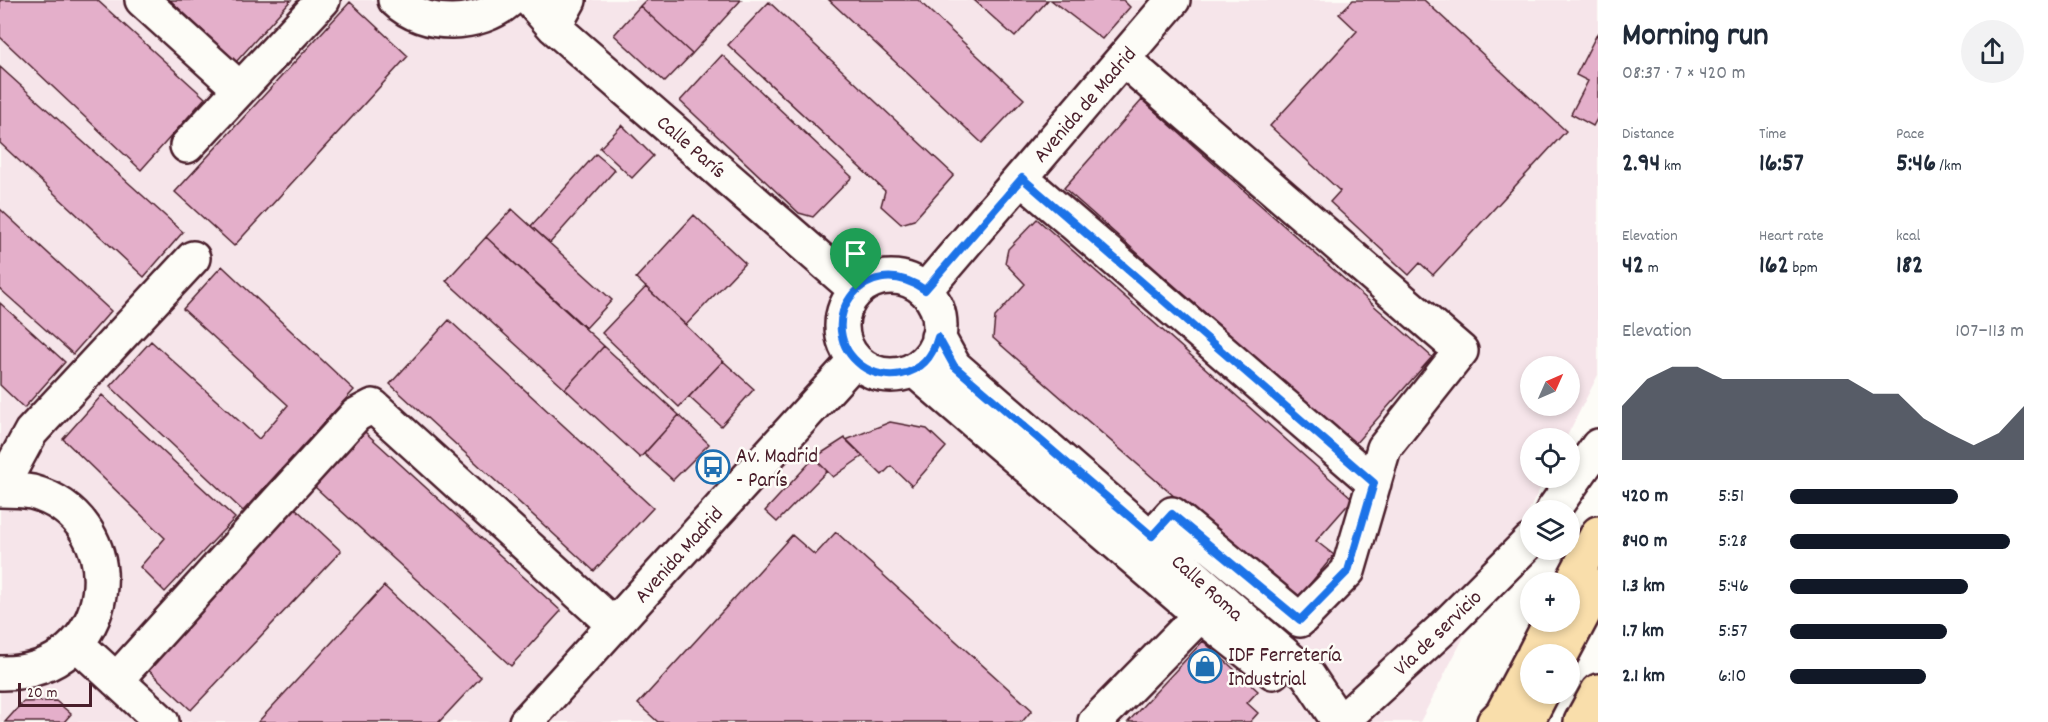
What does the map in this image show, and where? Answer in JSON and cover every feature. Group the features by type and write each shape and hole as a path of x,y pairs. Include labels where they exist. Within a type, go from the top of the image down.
{"highway":[{"path":"1577,572 1598,533"},
{"path":"1567,644 1598,586"},
{"path":"1494,722 1502,714 1520,680"},
{"path":"1581,722 1598,691"},
{"path":"1527,722 1536,704"}],"street":[{"path":"142,0 239,88"},
{"path":"187,146 323,0"},
{"path":"395,0 423,17 449,21 476,18 501,8 510,0"},
{"name":"Calle París","path":"530,0 562,13 856,290"},
{"name":"Avenida de Madrid","path":"925,290 1173,0"},
{"path":"1123,59 1461,351 1384,448 1348,571 1300,620 1172,514 1152,536"},
{"path":"1022,178 1374,483"},
{"path":"0,672 23,673 53,663 77,644 94,617 101,586 97,555 83,527 60,505 32,492 0,490 31,432 193,258"},
{"path":"891,276 911,280 925,290 939,313 941,328 934,351 914,370 900,375 882,375 868,370 855,360 842,335 843,312 856,290 872,279 891,276"},
{"name":"Calle Roma","path":"938,337 954,366 1152,536 1307,675 1340,722"},
{"name":"Avenida Madrid","path":"526,722 855,360"},
{"name":"Calle Roma","path":"914,370 1200,615 1340,722"},
{"path":"116,680 356,415 373,406 614,625"},
{"path":"1560,500 1598,446"},
{"name":"Vía de servicio","path":"1340,722 1441,630 1520,551"},
{"path":"1095,722 1200,615"},
{"path":"77,644 162,722"}],"shaded area":[{"path":"0,0 1598,0 1598,375 1580,410 1580,356 1520,356 1520,416 1577,416 1571,428 1520,428 1520,488 1540,488 1534,500 1520,500 1520,528 1420,722 0,722"}],"building":[{"path":"0,0 97,0 205,98 141,170 0,37"},
{"path":"170,0 291,0 236,62"},
{"path":"646,0 741,0 692,54 640,6"},
{"path":"829,0 918,0 1024,99 982,143"},
{"path":"974,0 1048,0 1015,37"},
{"path":"1051,0 1123,0 1130,7 1102,39"},
{"path":"1353,0 1424,0 1566,131 1433,275 1420,263 1409,275 1330,202 1340,191 1270,126 1357,31 1339,14"},
{"path":"350,2 408,56 234,246 175,192"},
{"path":"769,2 954,175 914,220 901,224 881,206 885,191 728,45"},
{"path":"640,6 692,54 665,82 614,35"},
{"path":"1598,32 1598,117 1593,126 1571,114 1588,81 1576,75"},
{"path":"722,55 852,177 813,217 799,213 680,101"},
{"path":"0,67 183,232 144,277 0,143"},
{"path":"1142,100 1432,357 1354,445 1064,188"},
{"path":"622,125 653,156 632,178 600,148"},
{"path":"596,154 615,170 550,243 531,226"},
{"path":"0,209 111,311 73,354 0,289"},
{"path":"512,209 612,300 586,328 486,237"},
{"path":"694,215 745,263 686,325 636,278"},
{"path":"1037,219 1353,499 1316,541 1334,555 1295,602 993,338 995,317 1025,284 1005,263 1008,249"},
{"path":"486,237 604,346 565,389 446,281"},
{"path":"222,266 354,390 243,511 110,386 151,341 259,439 288,405 183,309"},
{"path":"646,287 723,361 679,407 602,333"},
{"path":"0,303 65,362 24,408 0,385"},
{"path":"449,320 653,508 594,571 390,384"},
{"path":"604,346 679,415 640,458 565,389"},
{"path":"723,361 754,389 721,426 689,397"},
{"path":"102,395 235,518 165,592 140,567 165,538 63,439"},
{"path":"679,415 709,444 673,480 644,454"},
{"path":"354,422 561,611 511,666 304,477"},
{"path":"890,422 927,429 946,447 912,486 891,466 882,475 846,440"},
{"path":"845,438 863,456 833,477 814,458"},
{"path":"814,458 827,471 777,522 765,511"},
{"path":"293,506 341,551 191,710 143,665"},
{"path":"836,532 1032,710 1022,722 658,722 638,704 792,535 815,555"},
{"path":"384,586 481,677 439,722 258,722"},
{"name":"IDF Ferretería Industrial","path":"1203,641 1258,691 1247,703 1258,713 1250,722 1128,722"},
{"path":"56,701 71,714 64,722 5,722 23,702"}],"place":[{"name":"Av. Madrid - París","path":"713,467"},
{"name":"IDF Ferretería Industrial","path":"1205,666"}],"route":[{"path":"1022,178 1374,483 1348,571 1300,620 1172,514 1152,536 954,366 938,337 934,351 927,360 914,370 900,375 882,375 868,370 855,360 848,352 842,335 843,312 856,290 872,279 891,276 911,280 925,290 1022,178"}]}
